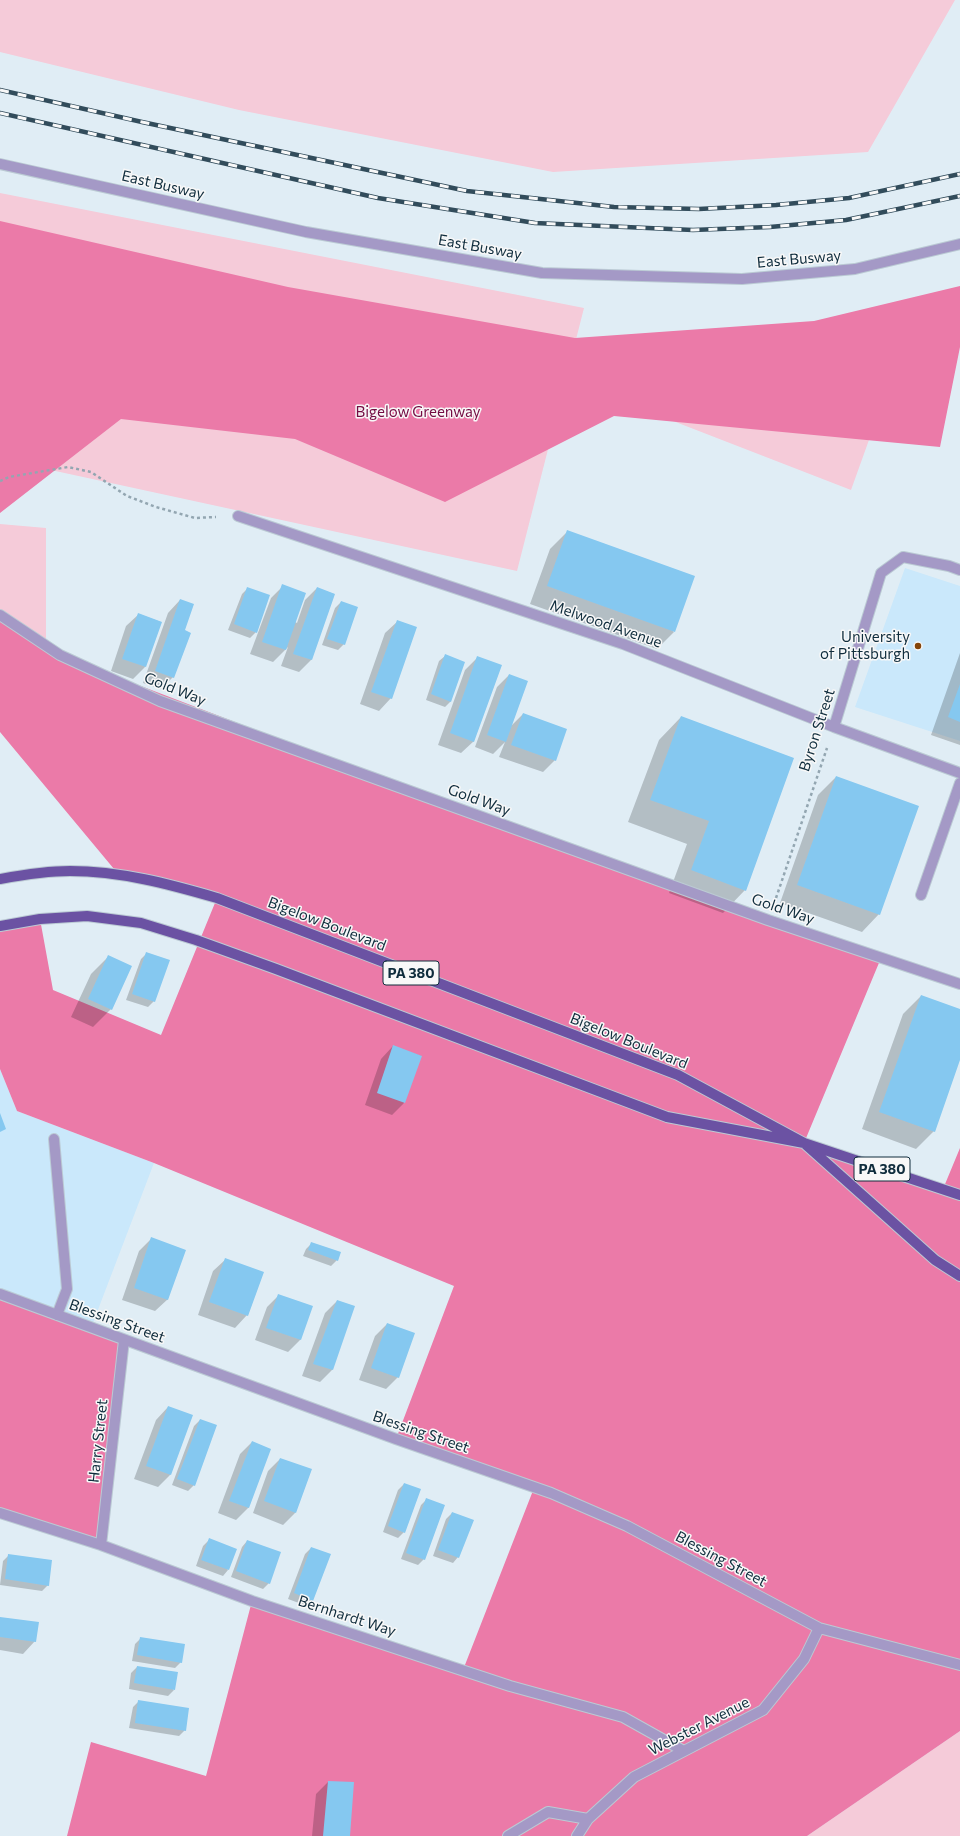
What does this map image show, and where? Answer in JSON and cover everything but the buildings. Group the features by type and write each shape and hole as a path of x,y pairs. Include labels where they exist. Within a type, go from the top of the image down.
{"main road":[{"name":"Bigelow Boulevard","path":"0,879 69,871 119,875 165,883 217,898 678,1075 804,1143 935,1260 960,1276"},
{"name":"PA 380","path":"0,926 40,919 87,916 141,924 196,940 269,966 667,1117 804,1143 960,1195"}],"street":[{"name":"East Busway","path":"0,164 306,232 542,273 742,279 854,269 960,244"},
{"name":"Melwood Avenue","path":"238,516 623,644 834,727 960,773"},
{"name":"Byron Street","path":"834,727 881,573 903,557 949,566 960,570"},
{"name":"Gold Way","path":"0,615 60,655 160,701 768,920 960,984"},
{"path":"921,895 960,783"},
{"path":"54,1139 67,1289 57,1315"},
{"name":"Blessing Street","path":"0,1294 551,1493 627,1526 819,1628 960,1665"},
{"name":"Harry Street","path":"101,1545 124,1340"},
{"name":"Bernhardt Way","path":"0,1513 101,1545 252,1601 510,1686 623,1717 682,1750"},
{"name":"Webster Avenue","path":"577,1836 588,1819 634,1777 682,1750 763,1710 804,1659 819,1628"},
{"path":"508,1836 548,1812 588,1819"}],"path":[{"path":"0,481 9,477 68,467 91,472 127,496 156,507 195,518 238,516"},
{"name":"Byron Street","path":"768,920 834,727"}],"shaded area":[{"name":"University of Pittsburgh","path":"905,568 960,586 960,741 855,707"},
{"path":"0,1069 17,1111 154,1163 91,1328 0,1294"}],"green space":[{"path":"0,0 955,0 868,152 553,172 239,110 0,52"},
{"name":"Bigelow Greenway","path":"0,193 584,308 517,571 0,459"},
{"name":"Bigelow Greenway","path":"0,221 288,287 575,338 814,321 960,286 960,347 940,447 614,416 445,502 295,439 121,419 0,513"},
{"path":"897,362 851,490 624,402"},
{"path":"0,524 46,528 46,642 0,660"},
{"path":"0,615 60,655 496,822 881,958 804,1143 943,1189 960,1148 960,1731 807,1836 67,1836 91,1742 206,1776 252,1601 463,1670 534,1488 396,1439 454,1286 154,1163 17,1111 0,1069 0,926 40,919 53,990 161,1035 217,898 119,875 0,732"},
{"path":"0,1294 124,1340 101,1545 0,1513"},
{"path":"960,1731 960,1836 807,1836"}],"railway":[{"path":"0,90 142,122 467,191 614,207 699,209 776,205 849,198 960,174"},
{"path":"0,113 378,198 535,223 693,230 770,227 846,220 960,196"}],"place":[{"name":"University of Pittsburgh","path":"918,646"}]}
